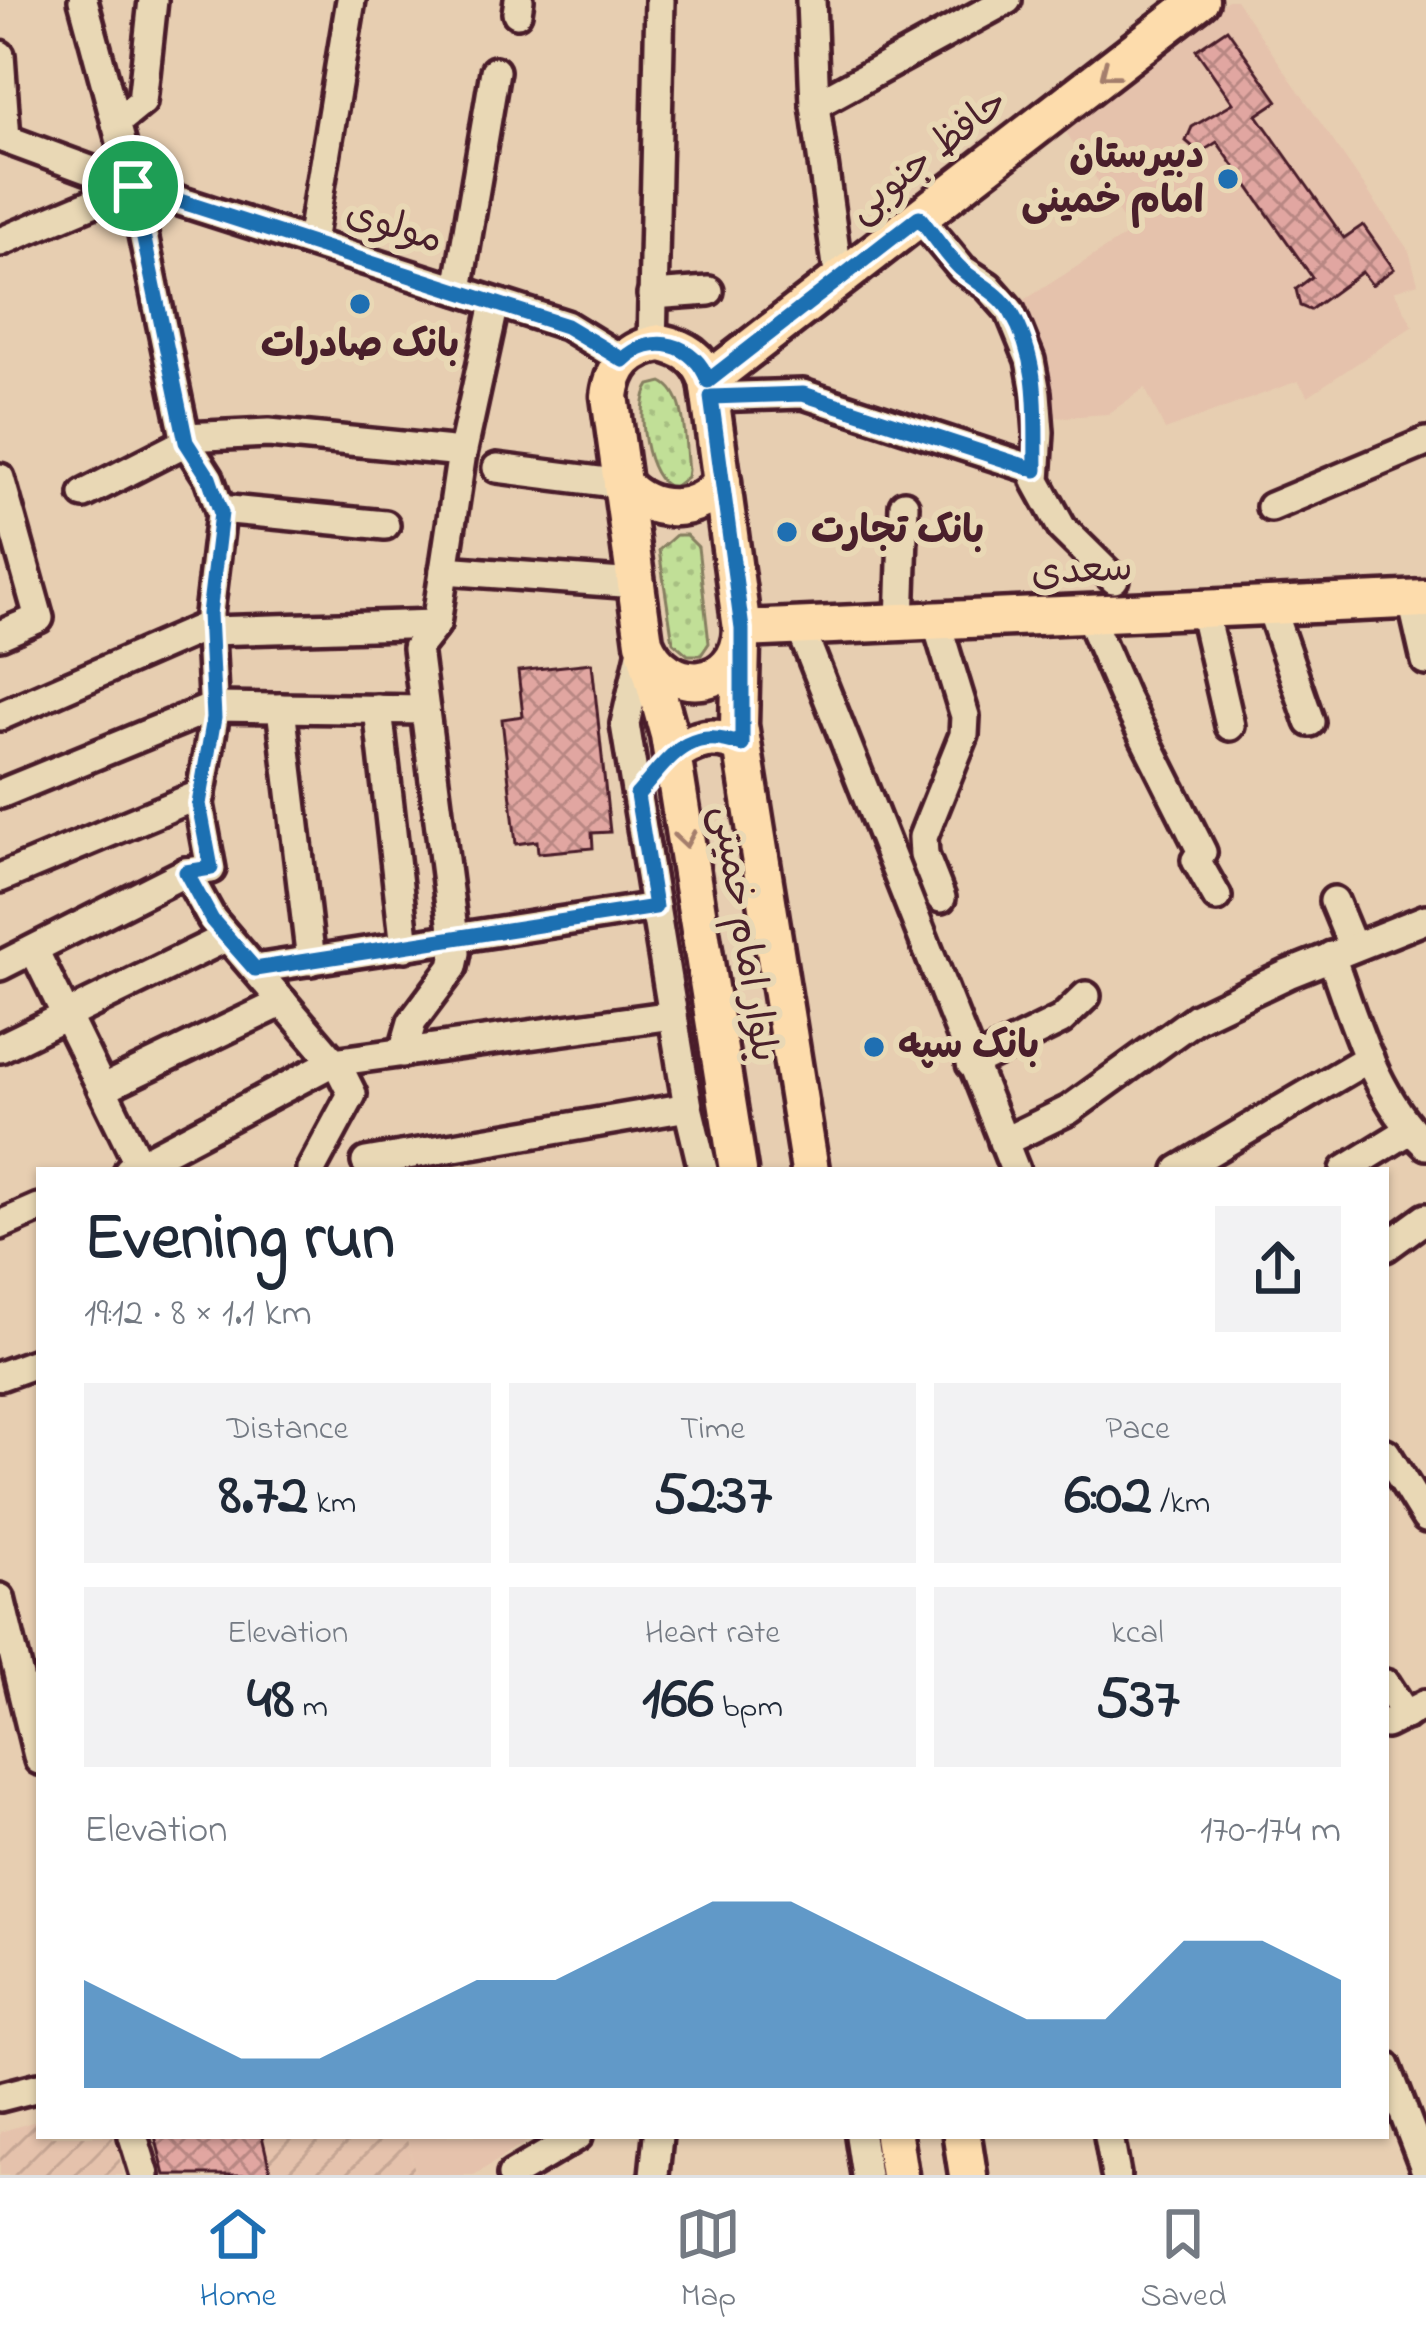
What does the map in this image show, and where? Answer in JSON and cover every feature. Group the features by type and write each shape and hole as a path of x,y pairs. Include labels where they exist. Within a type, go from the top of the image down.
{"main road":[{"name":"حافظ جنوبی","path":"709,389 1184,5"},
{"path":"677,346 703,367 709,389 741,637 723,671 692,681 662,670 644,642 610,396 612,380 638,353 677,346"},
{"path":"622,484 643,502 676,508 704,501 722,481"},
{"path":"634,568 646,531 676,519 708,522 730,536"},
{"name":"سعدی","path":"741,637 800,627 1419,599"},
{"name":"بلوار امام خمینی","path":"741,637 742,745 810,1167"},
{"name":"بلوار امام خمینی","path":"644,642 672,755 738,1167"},
{"path":"672,755 702,738 721,737 742,745"},
{"path":"893,2139 899,2175"},
{"path":"962,2139 968,2175"}],"street":[{"path":"0,966 186,872 211,868 201,794 213,707 209,628 220,509 209,478 186,440 133,186 83,0"},
{"path":"116,123 142,102 153,0"},
{"path":"311,242 351,0"},
{"path":"638,353 652,296 660,0"},
{"path":"811,0 814,105 839,280"},
{"path":"814,105 1007,0"},
{"path":"0,55 3,138"},
{"path":"458,290 495,70"},
{"name":"مولوی","path":"3,138 133,186 638,353"},
{"path":"0,242 133,186"},
{"path":"919,217 962,269 988,286 1010,310 1030,360 1036,393 1036,470 1045,501 1062,527 1114,579"},
{"path":"652,296 709,291"},
{"path":"403,1052 412,1022 453,967 455,940 417,648 436,624 462,452 495,303"},
{"path":"709,389 803,394 1036,470"},
{"path":"84,494 186,440 269,434 462,452"},
{"path":"1271,507 1426,442"},
{"path":"497,468 622,484"},
{"path":"0,478 39,618 0,634"},
{"path":"904,505 918,621 965,716 964,735 923,837 924,855 941,898"},
{"path":"220,509 385,525"},
{"path":"444,570 634,568"},
{"path":"1419,599 1426,661"},
{"path":"1270,606 1310,722"},
{"path":"1203,609 1230,726"},
{"path":"1088,614 1202,852 1196,860 1216,898"},
{"path":"0,716 209,628 436,624"},
{"path":"800,627 1014,1167"},
{"path":"644,642 625,724 688,1107 702,1167"},
{"path":"0,794 213,707 425,710"},
{"path":"281,708 311,961"},
{"path":"377,709 405,947"},
{"path":"637,795 672,755"},
{"path":"0,878 201,794"},
{"path":"186,872 212,920 333,1062 352,1094 318,1159 378,1166 688,1107"},
{"path":"1334,901 1369,1058 1401,1122 1418,1137 1352,1167"},
{"path":"255,969 655,907"},
{"path":"1004,1142 1069,1110 1196,1018 1426,919"},
{"path":"0,1048 227,938"},
{"path":"34,950 137,1167"},
{"path":"971,1064 1060,1020 1086,996"},
{"path":"102,1089 283,1002"},
{"path":"139,1167 333,1062 673,1015"},
{"path":"1184,1167 1369,1058"},
{"path":"0,1225 36,1209"},
{"path":"1389,1245 1426,1218"},
{"path":"0,1376 36,1363"},
{"path":"1389,1459 1426,1518"},
{"path":"0,1598 36,1748"},
{"path":"1389,1688 1406,1714"},
{"path":"1389,2074 1426,2170"},
{"path":"0,2097 36,2088"},
{"path":"135,2139 145,2175"},
{"path":"514,2174 573,2139"},
{"path":"654,2175 658,2139"},
{"path":"860,2139 866,2175"},
{"path":"1110,2139 1116,2175"}],"shaded area":[{"name":"دبیرستان امام خمینی","path":"1228,0 1236,0 1409,251 1418,283 1394,291 1413,326 1308,396 1298,381 1165,430 1145,388 1108,414 1049,418 1015,306 1131,232 1062,126"},
{"path":"36,2121 36,2139 115,2139 124,2175 0,2175 0,2132"},
{"path":"263,2139 407,2139 416,2175 271,2175"},
{"path":"407,2139 531,2139 474,2175 416,2175"}],"green space":[{"path":"662,382 681,408 685,434 687,477 673,488 655,472 643,425 650,385"},
{"path":"676,535 686,535 698,547 709,643 701,655 688,655 673,642 659,550"}],"building":[{"path":"1227,29 1278,101 1257,115 1344,238 1363,225 1394,269 1372,285 1362,272 1310,310 1300,306 1296,289 1312,277 1217,142 1200,153 1186,141 1192,127 1233,103 1196,50"},
{"path":"592,663 610,832 592,833 593,848 538,853 537,841 516,844 502,719 523,716 518,671"},
{"path":"156,2139 263,2139 271,2175 165,2175"}],"place":[{"name":"دبیرستان امام خمینی","path":"1228,179"},
{"name":"بانک صادرات","path":"360,304"},
{"name":"بانک تجارت","path":"787,532"},
{"name":"بانک سپه","path":"874,1047"}],"route":[{"path":"133,186 566,326 623,360 645,346 677,346 703,367 708,381 919,217 962,269 988,286 1010,310 1030,360 1036,393 1036,470 803,394 711,397 742,629 742,745 721,737 695,740 672,755 637,795 655,907 255,969 212,920 186,872 211,868 199,804 214,718 209,614 221,513 209,478 186,442 133,186"}]}
